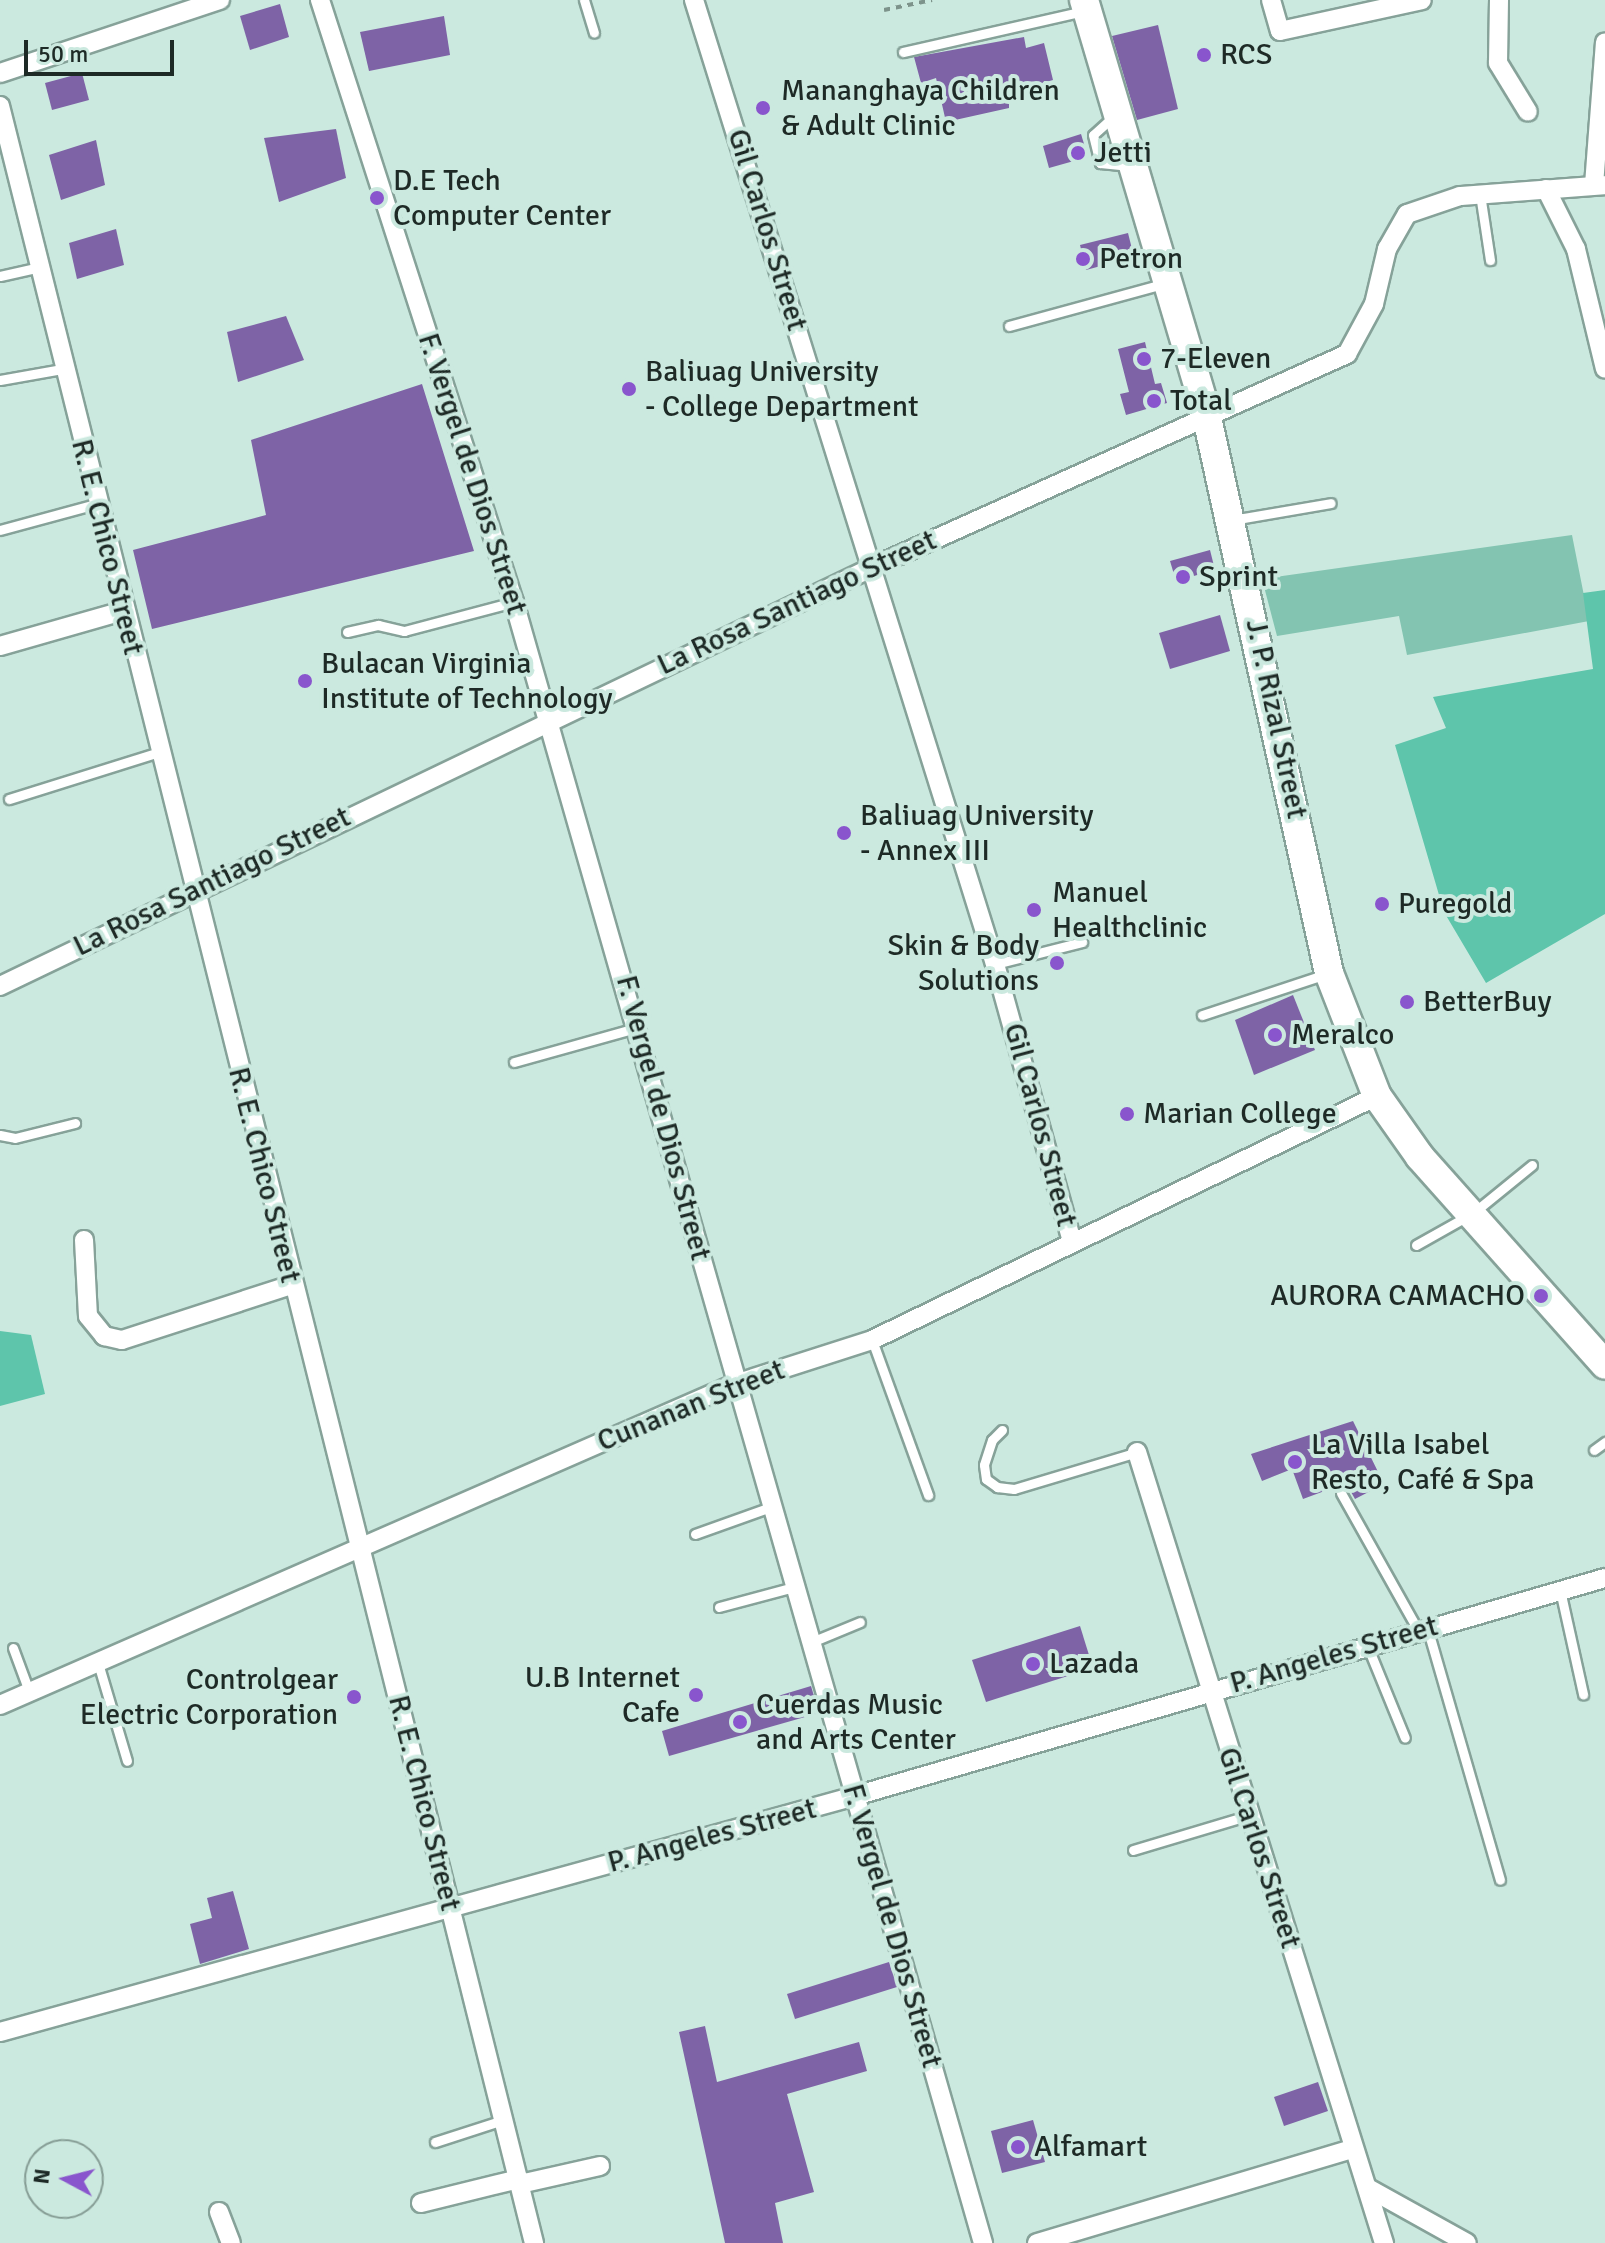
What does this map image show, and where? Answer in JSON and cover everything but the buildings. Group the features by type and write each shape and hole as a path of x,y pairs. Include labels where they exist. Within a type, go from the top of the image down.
{"main road":[{"name":"J. P. Rizal Street","path":"1086,5 1206,413 1232,520 1329,973 1377,1096 1420,1157 1605,1365"}],"street":[{"path":"0,73 220,0"},
{"name":"F. Vergel de Dios Street","path":"320,0 514,602 549,720 639,1027 735,1384 983,2243"},
{"name":"Gil Carlos Street","path":"694,0 995,964 1072,1241"},
{"path":"1271,0 1280,31 1422,0"},
{"path":"1499,0 1498,63 1528,112"},
{"path":"1480,194 1599,185 1605,42"},
{"name":"R. E. Chico Street","path":"0,106 62,369 534,2243"},
{"path":"1546,189 1576,249 1605,369"},
{"name":"La Rosa Santiago Street","path":"0,986 193,889 873,567 1206,413 1347,354 1374,304 1387,249 1407,214 1480,194"},
{"path":"0,646 123,611"},
{"name":"Cunanan Street","path":"0,1705 357,1545 735,1384 872,1340 1377,1096"},
{"path":"84,1240 88,1316 104,1336 122,1340 291,1285"},
{"name":"Gil Carlos Street","path":"1137,1452 1209,1692 1384,2243"},
{"name":"P. Angeles Street","path":"0,2032 855,1796 1605,1578"},
{"path":"1037,2243 1353,2149"},
{"path":"421,2203 600,2166"},
{"path":"1368,2188 1467,2243"},
{"path":"219,2212 231,2243"}],"lane":[{"path":"584,0 594,33"},
{"path":"903,52 1086,5"},
{"path":"1480,194 1490,260"},
{"path":"0,276 40,267"},
{"path":"1009,326 1167,283"},
{"path":"0,380 62,369"},
{"path":"1232,520 1331,503"},
{"path":"0,530 96,504"},
{"path":"347,632 378,625 404,631 514,602"},
{"path":"9,799 159,752"},
{"path":"995,964 1082,942"},
{"path":"1202,1015 1329,973"},
{"path":"514,1062 639,1027"},
{"path":"0,1135 15,1138 75,1123"},
{"path":"1416,1245 1473,1213 1532,1165"},
{"path":"872,1340 928,1495"},
{"path":"1002,1430 992,1440 984,1465 986,1479 997,1487 1014,1489 1137,1452"},
{"path":"1594,1450 1605,1442"},
{"path":"1341,1493 1423,1629 1500,1880"},
{"path":"695,1534 771,1507"},
{"path":"719,1607 794,1587"},
{"path":"1560,1590 1583,1694"},
{"path":"809,1643 860,1622"},
{"path":"1367,1645 1405,1738"},
{"path":"13,1648 30,1694"},
{"path":"98,1663 127,1761"},
{"path":"1133,1850 1250,1815"},
{"path":"435,2142 503,2120"}],"path":[{"path":"884,10 932,0"}],"green space":[{"path":"1572,535 1589,621 1407,655 1399,616 1277,636 1262,579"},
{"path":"1605,590 1605,914 1486,983 1444,912 1395,745 1446,728 1433,697 1593,669 1583,593"},
{"path":"0,1331 31,1335 45,1394 0,1406"}],"place":[{"name":"RCS","path":"1204,55"},
{"name":"Mananghaya Children & Adult Clinic","path":"763,108"},
{"name":"Jetti","path":"1078,153"},
{"name":"D.E Tech Computer Center","path":"377,198"},
{"name":"Petron","path":"1083,259"},
{"name":"7-Eleven","path":"1144,359"},
{"name":"Baliuag University - College Department","path":"629,389"},
{"name":"Total","path":"1154,401"},
{"name":"Sprint","path":"1183,577"},
{"name":"Bulacan Virginia Institute of Technology","path":"305,681"},
{"name":"Baliuag University - Annex III","path":"844,833"},
{"name":"Puregold","path":"1382,904"},
{"name":"Manuel Healthclinic","path":"1034,910"},
{"name":"Skin & Body Solutions","path":"1057,963"},
{"name":"BetterBuy","path":"1407,1002"},
{"name":"Meralco","path":"1275,1035"},
{"name":"Marian College","path":"1127,1114"},
{"name":"AURORA CAMACHO","path":"1541,1296"},
{"name":"La Villa Isabel Resto, Café & Spa","path":"1295,1462"},
{"name":"Lazada","path":"1033,1664"},
{"name":"U.B Internet Cafe","path":"696,1695"},
{"name":"Controlgear Electric Corporation","path":"354,1697"},
{"name":"Cuerdas Music and Arts Center","path":"740,1722"},
{"name":"Alfamart","path":"1018,2147"}]}
